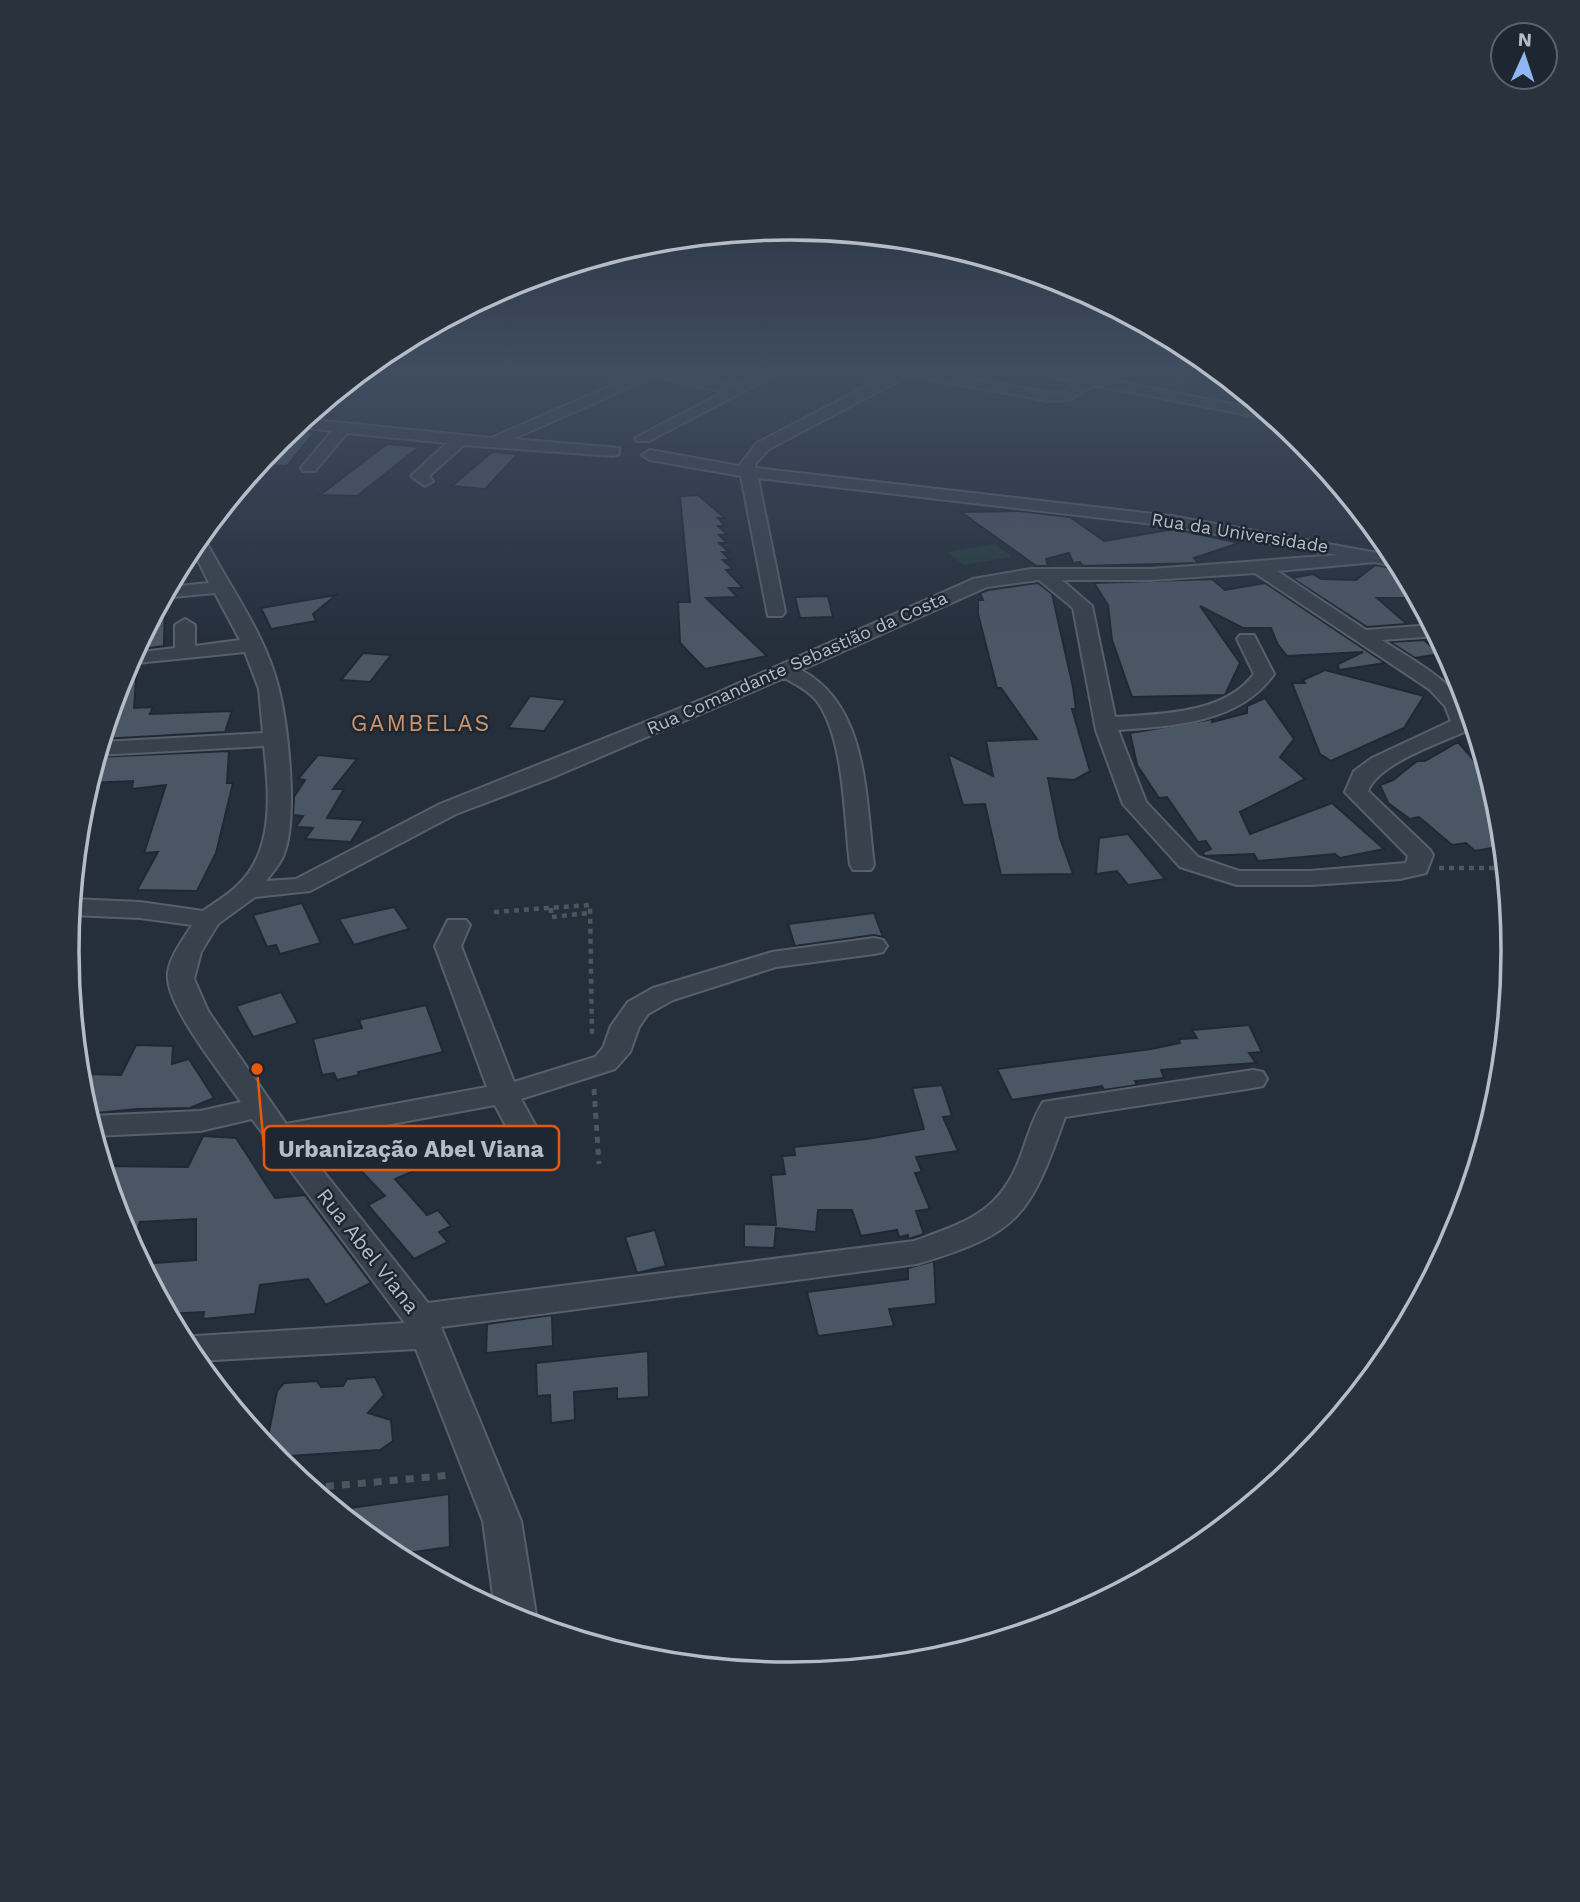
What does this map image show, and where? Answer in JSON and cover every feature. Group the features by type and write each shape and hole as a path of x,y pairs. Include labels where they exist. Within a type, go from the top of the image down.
{"street":[{"path":"309,468 314,462"},
{"path":"425,481 419,476 435,462"},
{"path":"703,462 748,471 1076,509 1088,520 1124,524 1147,518"},
{"path":"748,462 775,612"},
{"name":"Rua da Universidade","path":"1147,518 1376,556"},
{"path":"1268,538 1280,549 1281,558 1266,567 1361,636 1436,685 1460,711"},
{"name":"Rua Abel Viana","path":"199,556 252,645 269,689 281,798 272,854 248,890 208,919 187,952 181,979 194,1012 259,1108 423,1326 502,1521 515,1607"},
{"path":"1376,556 1382,558"},
{"name":"Rua Comandante Sebastião da Costa","path":"248,890 301,886 448,809 543,773 980,583 1006,575 1118,576 1266,567 1376,556"},
{"path":"1043,574 1082,606 1105,724 1135,804 1189,862 1237,878 1322,877 1400,872 1417,867 1421,855 1356,792 1362,776 1380,763 1465,727"},
{"path":"176,592 220,587"},
{"path":"185,625 185,652"},
{"path":"1361,636 1426,632"},
{"path":"1105,724 1174,719 1252,692 1264,674 1247,639"},
{"path":"143,657 252,645"},
{"path":"784,670 813,685 829,701 842,731 862,865"},
{"path":"108,748 276,739"},
{"path":"80,907 140,910 208,919"},
{"path":"457,925 448,946 504,1094 526,1134"},
{"path":"278,1135 504,1094 592,1068 605,1063 616,1052 625,1026 638,1008 663,994 772,960 874,946"},
{"path":"200,1347 423,1326 917,1252 989,1222 1018,1198 1053,1109 1253,1079"},
{"path":"101,1126 200,1121 259,1108"}],"path":[{"path":"1417,867 1496,868"},
{"path":"494,912 590,905 592,1068 599,1164"},
{"path":"322,1487 482,1472"}],"green space":[{"path":"995,544 1012,557 964,565 947,552"}],"building":[{"path":"274,462 290,462 287,466 271,465"},
{"path":"364,462 400,462 357,496 320,495"},
{"path":"481,462 511,462 485,489 452,486"},
{"path":"698,495 725,518 718,518 725,526 718,526 727,534 719,535 727,543 719,543 729,552 722,552 730,560 723,560 733,569 726,570 743,588 729,588 737,597 706,598 767,656 705,669 680,643 678,602 690,602 680,496"},
{"path":"1020,511 1070,517 1104,541 1174,529 1239,543 1194,558 1198,563 1083,566 1080,562 1073,563 1069,553 1046,559 1048,566 1036,566 961,512"},
{"path":"1375,565 1388,567 1408,598 1377,598 1407,624 1367,627 1292,578 1313,574 1321,579 1356,580"},
{"path":"1212,579 1225,590 1265,583 1385,663 1339,670 1338,664 1363,652 1287,656 1278,645 1271,628 1243,628 1200,606 1240,663 1225,695 1132,697 1112,640 1108,605 1094,583"},
{"path":"1038,583 1052,594 1073,687 1076,709 1072,709 1090,771 1074,780 1048,778 1060,838 1073,874 1001,875 985,804 963,805 948,754 993,776 986,741 1037,739 1001,688 997,688 978,614 978,600 983,600 980,593 988,590"},
{"path":"336,595 313,614 316,621 271,629 261,608"},
{"path":"828,596 833,617 800,618 795,597"},
{"path":"165,612 164,646 147,648"},
{"path":"1424,640 1436,655 1415,658 1390,642"},
{"path":"363,653 391,655 370,682 341,680"},
{"path":"1325,670 1424,696 1404,728 1331,761 1320,754 1292,683 1305,683 1303,680"},
{"path":"137,671 134,708 153,707 150,714 232,711 225,732 111,738"},
{"path":"530,696 566,700 544,731 508,728"},
{"path":"1265,698 1294,739 1280,757 1305,779 1240,812 1250,834 1332,803 1384,849 1340,858 1335,854 1258,861 1254,854 1204,856 1203,852 1211,849 1206,841 1198,842 1167,797 1159,798 1137,765 1130,733 1213,719 1212,722 1247,713 1247,706"},
{"path":"1458,742 1476,762 1493,848 1475,851 1466,843 1452,845 1419,817 1410,819 1388,803 1380,785 1393,780 1417,761 1425,761"},
{"path":"229,751 227,783 233,783 216,853 197,891 137,890 158,852 144,853 166,785 132,789 133,781 99,783 106,757"},
{"path":"318,755 357,759 333,789 344,789 327,818 364,820 351,842 305,839 313,828 296,827 303,816 293,815 294,797 305,780 298,779"},
{"path":"1128,834 1165,879 1128,885 1117,871 1096,874 1099,838"},
{"path":"302,903 321,943 280,954 276,945 267,947 253,915"},
{"path":"394,907 409,929 354,945 339,919"},
{"path":"874,913 883,937 874,935 795,946 788,924"},
{"path":"281,992 298,1023 253,1037 236,1006"},
{"path":"426,1005 443,1052 358,1072 359,1075 337,1080 334,1073 322,1075 313,1039 362,1028 359,1020"},
{"path":"1249,1025 1262,1052 1249,1053 1256,1063 1161,1070 1164,1078 1135,1081 1137,1085 1104,1090 1102,1086 1012,1100 997,1069 1151,1049 1180,1043 1179,1039 1197,1038 1192,1030"},
{"path":"136,1045 173,1046 172,1064 189,1059 214,1098 190,1108 98,1113 90,1074 121,1075"},
{"path":"942,1085 952,1116 943,1117 958,1151 916,1157 922,1172 915,1173 930,1209 916,1211 924,1234 908,1239 908,1235 899,1237 897,1230 861,1236 852,1210 818,1210 816,1232 776,1228 774,1248 744,1247 744,1224 776,1225 771,1175 785,1174 782,1156 795,1155 794,1147 924,1129 912,1088"},
{"path":"410,1128 436,1161 395,1179 427,1215 438,1210 451,1226 439,1232 448,1242 414,1259 368,1205 385,1196 348,1157 354,1154 346,1143"},
{"path":"203,1136 236,1138 275,1198 305,1195 371,1283 326,1305 308,1279 260,1285 255,1314 203,1319 204,1312 178,1313 151,1263 196,1260 196,1219 140,1222 137,1232 112,1166 188,1167"},
{"path":"655,1230 666,1266 637,1273 625,1237"},
{"path":"934,1261 936,1304 889,1309 894,1326 818,1336 807,1292 908,1279 908,1268"},
{"path":"552,1315 553,1346 486,1353 487,1324"},
{"path":"648,1351 649,1397 617,1399 617,1388 574,1392 575,1420 551,1423 550,1395 537,1396 536,1363"},
{"path":"375,1377 384,1395 368,1413 391,1420 393,1441 380,1450 289,1456 268,1434 277,1391 284,1383 317,1381 321,1387 343,1386 347,1379"},
{"path":"449,1494 450,1547 411,1552 349,1508"}],"place":[{"name":"Urbanização Abel Viana","path":"257,1069"}],"district":[{"name":"GAMBELAS","path":"421,723"}]}
